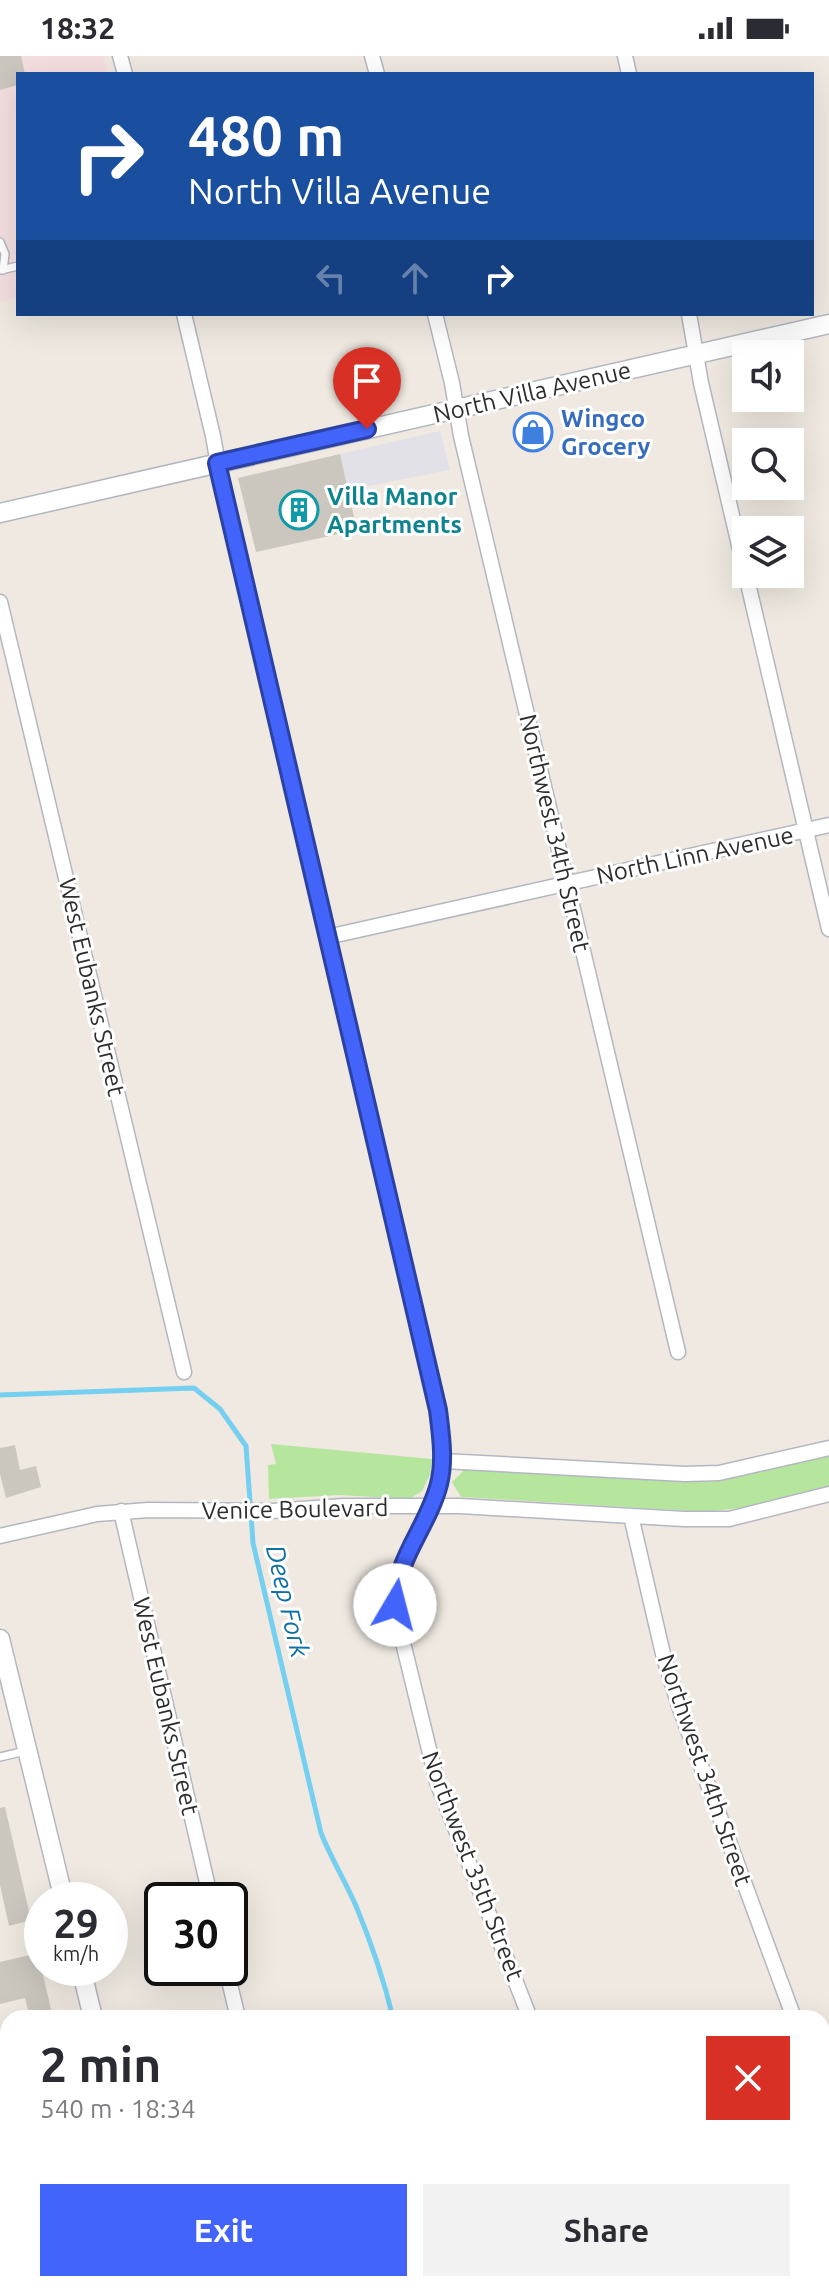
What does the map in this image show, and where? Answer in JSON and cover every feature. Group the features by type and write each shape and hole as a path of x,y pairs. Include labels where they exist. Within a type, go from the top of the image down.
{"street":[{"name":"Northwest 35th Street","path":"184,316 438,1410 443,1461 431,1506 402,1564 395,1592 397,1618 437,1782 527,2010"},
{"name":"Northwest 34th Street","path":"435,316 678,1352"},
{"path":"689,316 701,383 829,929"},
{"name":"North Villa Avenue","path":"0,513 829,324"},
{"name":"West Eubanks Street","path":"0,602 184,1372"},
{"name":"North Linn Avenue","path":"327,937 829,825"},
{"path":"443,1461 685,1474 719,1473 829,1448"},
{"name":"Venice Boulevard","path":"0,1536 121,1511 272,1511 344,1506 431,1506 729,1519 829,1494"},
{"name":"West Eubanks Street","path":"121,1511 207,1882"},
{"name":"Northwest 34th Street","path":"631,1516 663,1654 679,1706 791,2010"},
{"path":"0,1639 4,1674 60,1882"},
{"path":"85,1986 91,2010"},
{"path":"230,1986 236,2010"}],"lane":[{"path":"0,242 5,254 1,270"},
{"path":"0,1757 27,1751"}],"shaded area":[{"path":"0,56 104,56 108,72 16,72 16,298 0,302"},
{"path":"440,431 450,470 348,490 340,454"}],"green space":[{"path":"271,1444 432,1459 430,1475 422,1491 409,1499 339,1495 269,1499 268,1465 276,1464"},
{"path":"829,1455 829,1487 753,1506 707,1512 461,1497 452,1482 464,1470 710,1482"}],"building":[{"path":"0,56 21,56 25,72 16,72 16,86 0,90"},
{"name":"Villa Manor Apartments","path":"340,454 357,530 256,552 238,478"},
{"path":"15,1445 20,1470 36,1466 41,1487 6,1498 0,1474 0,1448"},
{"path":"5,1807 24,1890 24,1922 9,1926 0,1885 0,1808"},
{"path":"24,1956 24,1986 46,1986 51,2010 28,2010 25,1998 0,2004 0,1962"}],"waterway":[{"name":"Deep Fork","path":"0,1395 194,1388 220,1409 246,1446 253,1543 321,1833 362,1920 391,2010"}],"place":[{"name":"Wingco Grocery","path":"533,432"},
{"name":"Villa Manor Apartments","path":"299,510"}],"route":[{"path":"367,429 217,463 438,1410 443,1457 439,1483 402,1564 397,1578 395,1605"}]}
